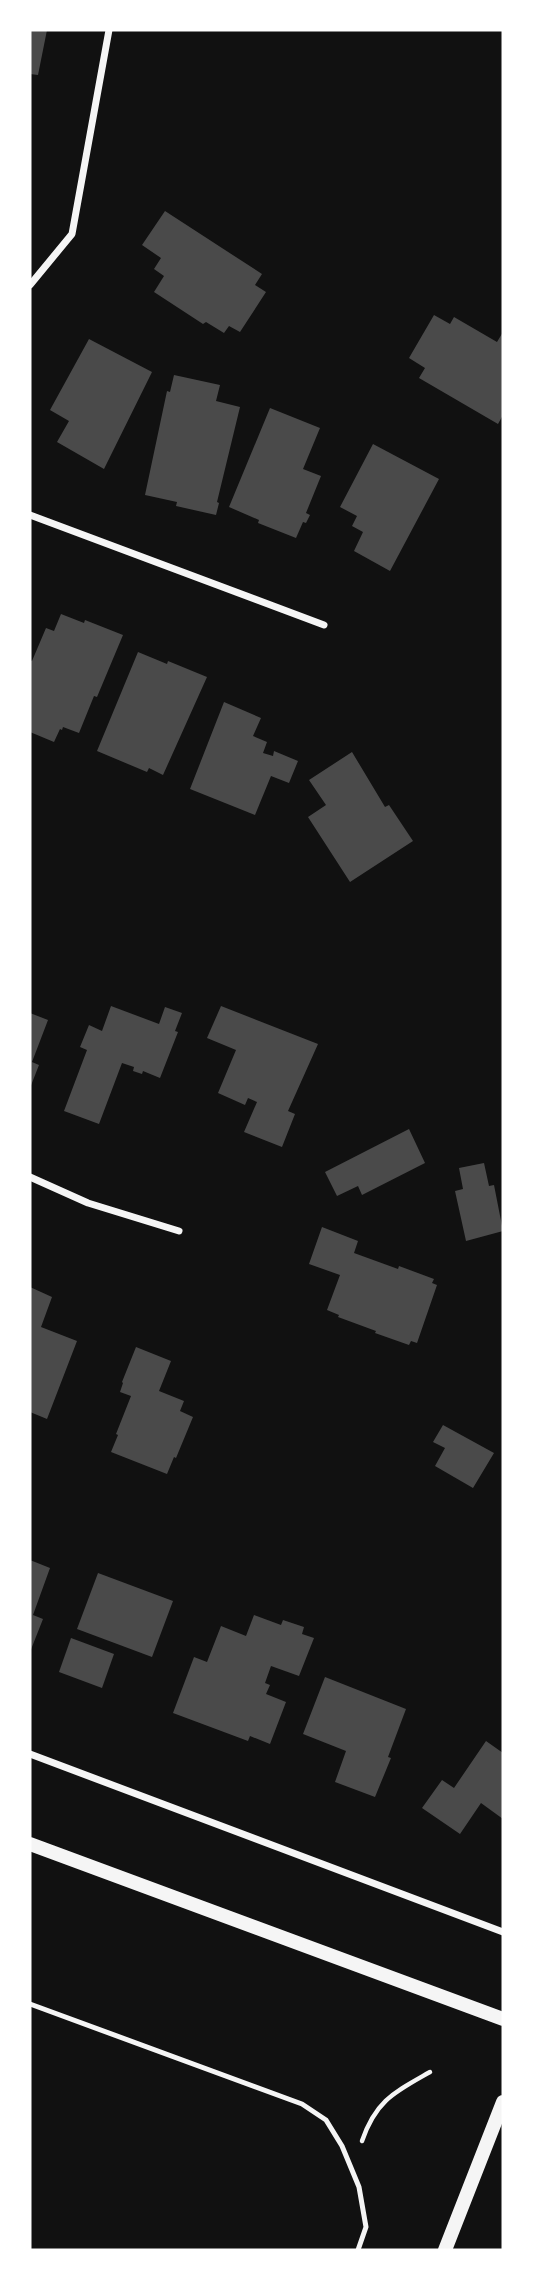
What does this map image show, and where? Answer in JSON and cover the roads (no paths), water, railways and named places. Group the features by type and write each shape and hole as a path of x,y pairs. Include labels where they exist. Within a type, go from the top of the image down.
{"main road":[{"path":"30,1844 503,2020"},
{"path":"445,2250 503,2102"}],"street":[{"path":"30,285 72,233 109,30"},
{"path":"30,515 324,625"},
{"path":"30,1177 88,1203 179,1231"},
{"path":"30,1754 503,1932"}],"lane":[{"path":"30,2004 302,2105 326,2120 342,2146 359,2186 366,2227 358,2250"}]}
